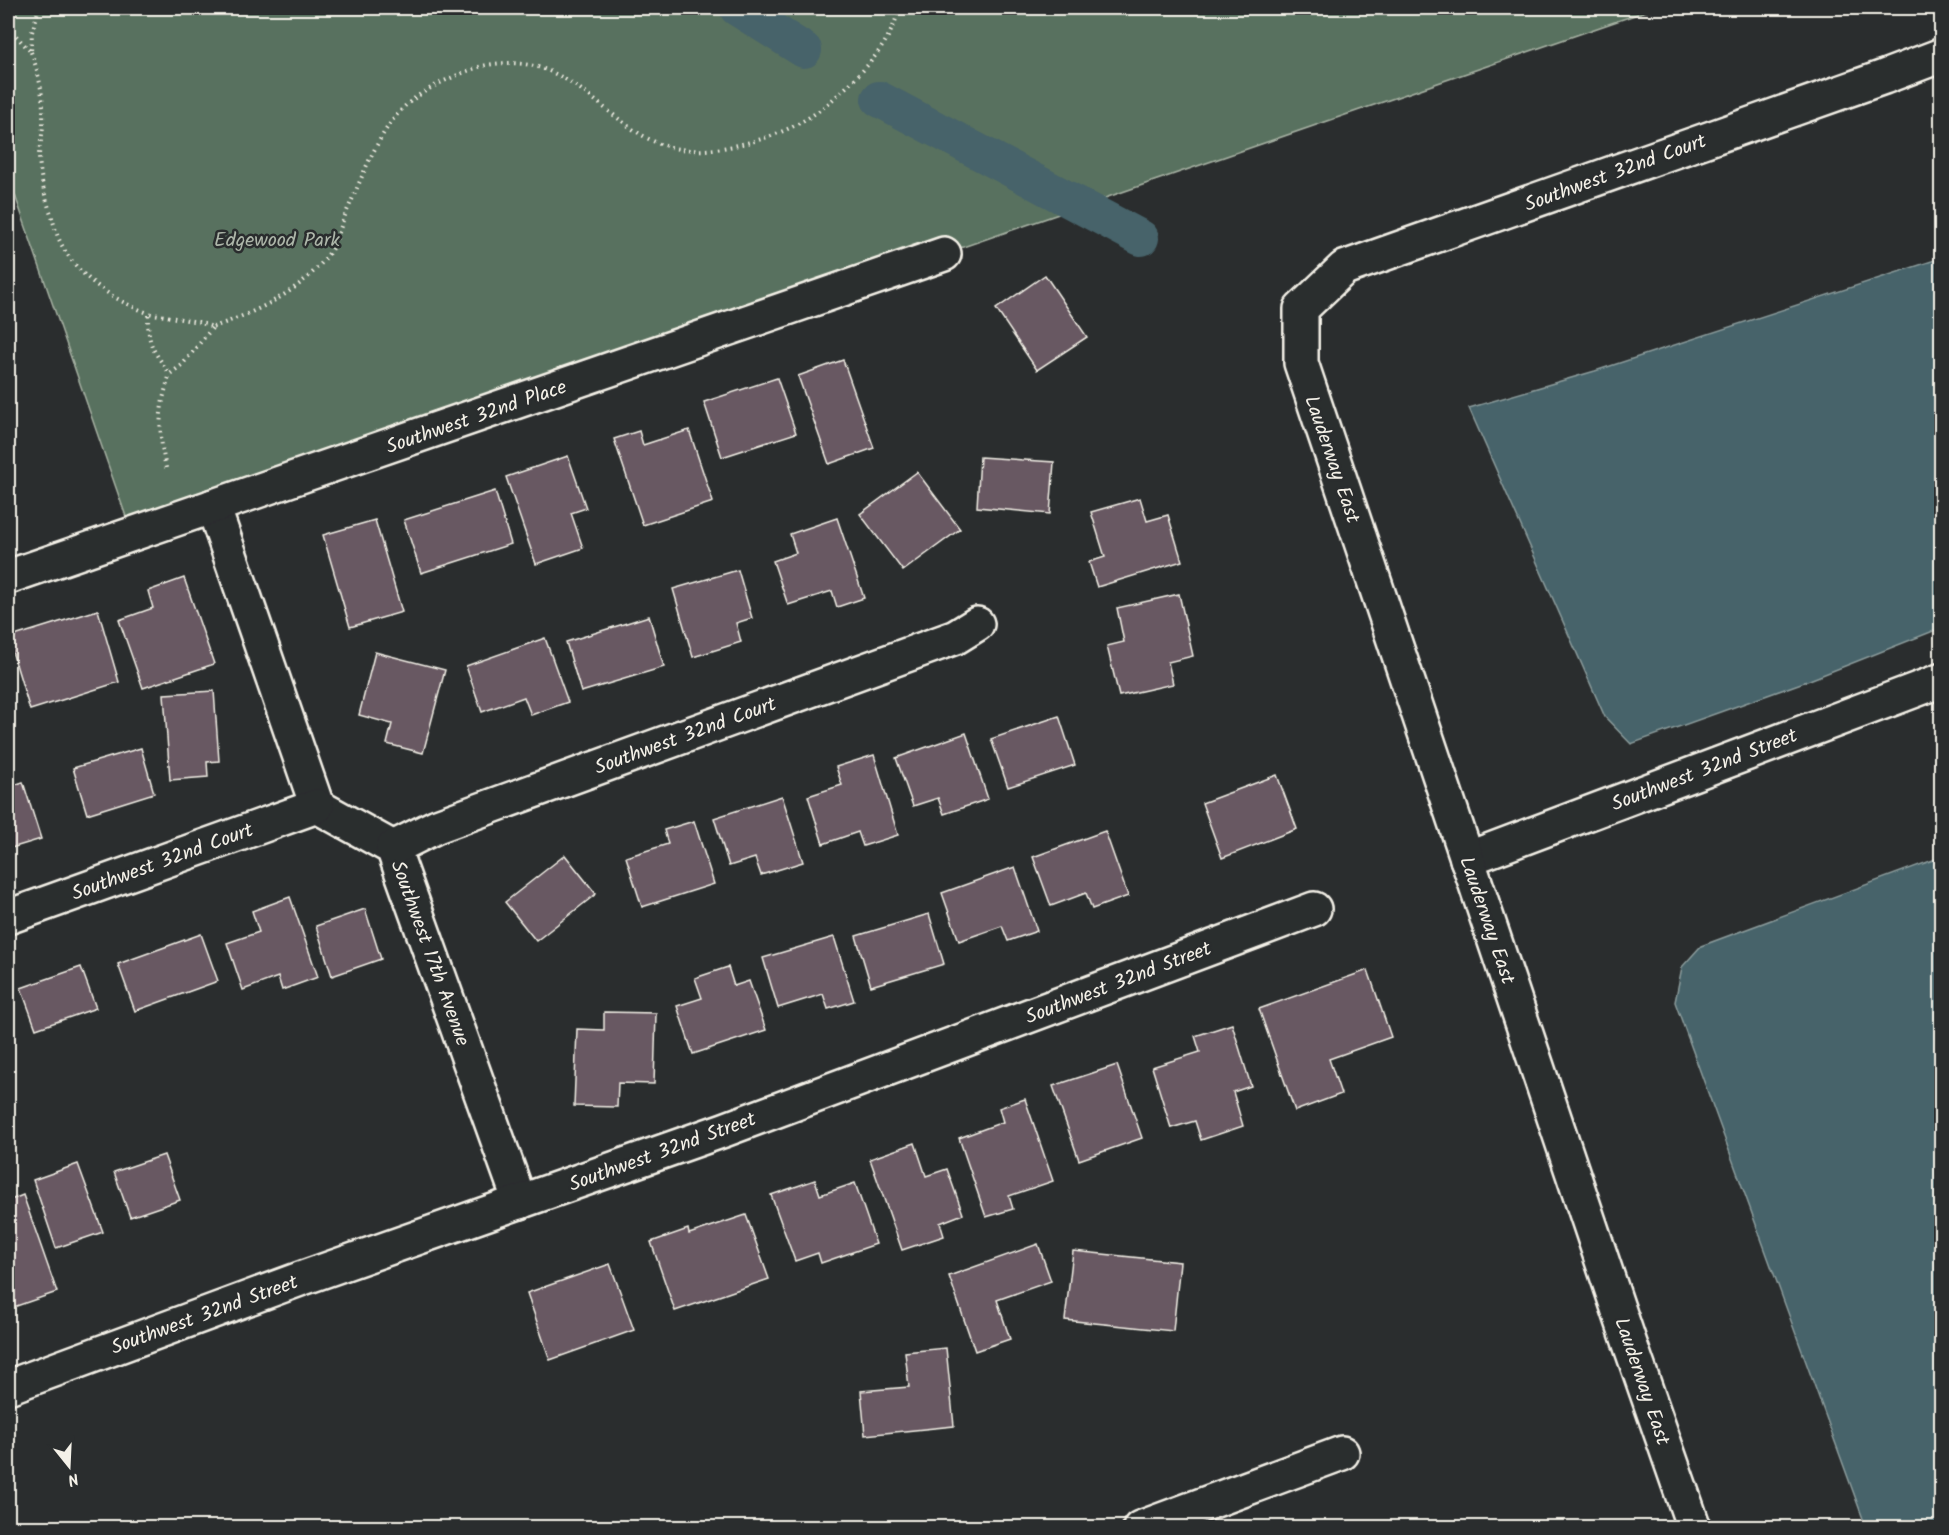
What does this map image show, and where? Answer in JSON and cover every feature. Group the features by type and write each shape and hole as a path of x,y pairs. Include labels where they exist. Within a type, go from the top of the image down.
{"street":[{"name":"Southwest 32nd Court","path":"1301,309 1344,268 1941,55"},
{"name":"Southwest 32nd Place","path":"8,577 944,254"},
{"name":"Lauderway East","path":"1301,309 1301,363 1626,1333 1694,1527"},
{"path":"213,506 317,806"},
{"name":"Southwest 32nd Court","path":"393,848 437,825 956,637 977,624"},
{"name":"Southwest 32nd Street","path":"1467,859 1941,680"},
{"name":"Southwest 32nd Court","path":"8,917 317,806"},
{"name":"Southwest 17th Avenue","path":"317,806 393,848 520,1202"},
{"name":"Southwest 32nd Street","path":"8,1387 289,1283 724,1130 1314,909"},
{"path":"1140,1527 1342,1453"}],"path":[{"path":"31,52 32,32 39,8"},
{"path":"166,468 160,419 162,397 170,374 182,365 213,327 260,308 291,290 312,274 328,255 377,144 389,124 404,107 420,95 458,74 485,66 511,63 536,66 560,75 641,135 678,149 722,149 775,135 803,122 825,107 871,62 887,37 899,8"},
{"path":"8,27 31,52 39,73 43,97 43,126 39,155 41,178 59,238 69,257 111,296 132,307 148,313 213,327"},
{"path":"148,313 150,345 170,374"}],"green space":[{"name":"Edgewood Park","path":"8,8 1655,8 132,534 8,175"}],"water":[{"path":"1941,258 1941,628 1807,681 1631,744 1605,717 1469,408 1595,371"},
{"path":"1941,857 1941,1527 1866,1527 1675,1002 1682,967 1701,946"}],"building":[{"path":"1045,275 1087,337 1037,370 996,309"},
{"path":"843,360 874,448 829,464 798,376"},
{"path":"777,378 796,433 722,457 704,402"},
{"path":"689,430 713,502 643,525 614,439 639,431 643,445"},
{"path":"568,456 586,508 571,513 583,548 536,564 506,477"},
{"path":"980,457 1054,462 1050,514 977,507"},
{"path":"917,472 960,529 903,571 860,514"},
{"path":"495,491 511,544 421,573 404,520"},
{"path":"1140,498 1147,521 1168,515 1182,561 1097,587 1089,562 1105,557 1091,512"},
{"path":"837,518 864,598 837,607 832,591 788,605 773,561 796,553 790,534"},
{"path":"375,520 402,612 350,627 323,535"},
{"path":"738,570 752,618 736,623 741,642 693,657 673,589"},
{"path":"184,578 214,664 143,688 119,620 153,608 148,591"},
{"path":"1179,594 1193,656 1168,662 1173,684 1119,696 1107,646 1124,642 1117,608"},
{"path":"98,610 119,682 30,710 8,638"},
{"path":"649,616 664,667 581,692 566,642"},
{"path":"545,638 568,702 531,715 524,697 482,712 466,666"},
{"path":"375,652 445,670 423,753 387,744 392,724 359,715"},
{"path":"214,691 219,761 207,762 208,777 170,780 164,694"},
{"path":"1059,716 1075,765 1008,787 991,739"},
{"path":"966,733 988,799 944,814 938,798 913,806 896,758"},
{"path":"141,748 154,793 87,814 73,768"},
{"path":"874,755 898,835 863,846 858,832 823,844 808,796 842,785 836,767"},
{"path":"1277,775 1297,829 1222,858 1202,803"},
{"path":"23,782 41,839 8,849 8,787"},
{"path":"782,796 803,862 761,875 755,858 729,866 714,818"},
{"path":"694,821 714,884 642,907 626,857 668,844 664,830"},
{"path":"1105,831 1128,896 1092,909 1086,893 1051,906 1033,857"},
{"path":"565,855 596,894 536,941 505,902"},
{"path":"1015,867 1037,931 1008,941 1002,926 959,941 942,893"},
{"path":"290,897 318,977 282,990 278,977 243,990 227,943 259,932 252,911"},
{"path":"365,909 381,959 332,976 316,926"},
{"path":"929,914 944,964 871,986 856,936"},
{"path":"201,934 218,981 135,1011 118,964"},
{"path":"834,937 854,1001 828,1009 823,994 778,1008 763,958"},
{"path":"81,967 96,1008 36,1029 21,988"},
{"path":"728,967 734,986 749,981 766,1030 693,1054 677,1006 702,998 695,978"},
{"path":"1368,970 1391,1037 1329,1059 1341,1094 1295,1111 1259,1009"},
{"path":"604,1012 656,1013 654,1084 618,1083 617,1107 574,1106 577,1029 604,1030"},
{"path":"1232,1024 1251,1086 1233,1092 1243,1126 1201,1140 1195,1121 1171,1128 1152,1067 1200,1052 1195,1036"},
{"path":"1117,1065 1142,1138 1079,1160 1053,1086"},
{"path":"1025,1099 1053,1181 1009,1196 1013,1209 986,1217 959,1138 1003,1122 999,1108"},
{"path":"915,1143 926,1176 947,1169 963,1214 940,1223 944,1236 902,1250 870,1159"},
{"path":"164,1155 180,1200 130,1217 114,1172"},
{"path":"78,1164 103,1232 56,1248 33,1180"},
{"path":"815,1180 820,1195 855,1183 876,1244 821,1263 818,1253 795,1261 771,1195"},
{"path":"23,1195 57,1292 8,1309 8,1201"},
{"path":"746,1215 769,1279 675,1311 651,1242 688,1229 689,1234"},
{"path":"1038,1244 1051,1281 997,1300 1010,1339 975,1351 949,1276"},
{"path":"1073,1251 1180,1262 1173,1331 1065,1320"},
{"path":"610,1264 634,1330 550,1360 527,1293"},
{"path":"946,1348 954,1426 865,1435 861,1391 909,1387 905,1352"}],"waterway":[{"path":"737,8 804,50"},
{"path":"879,99 1141,238"}]}
